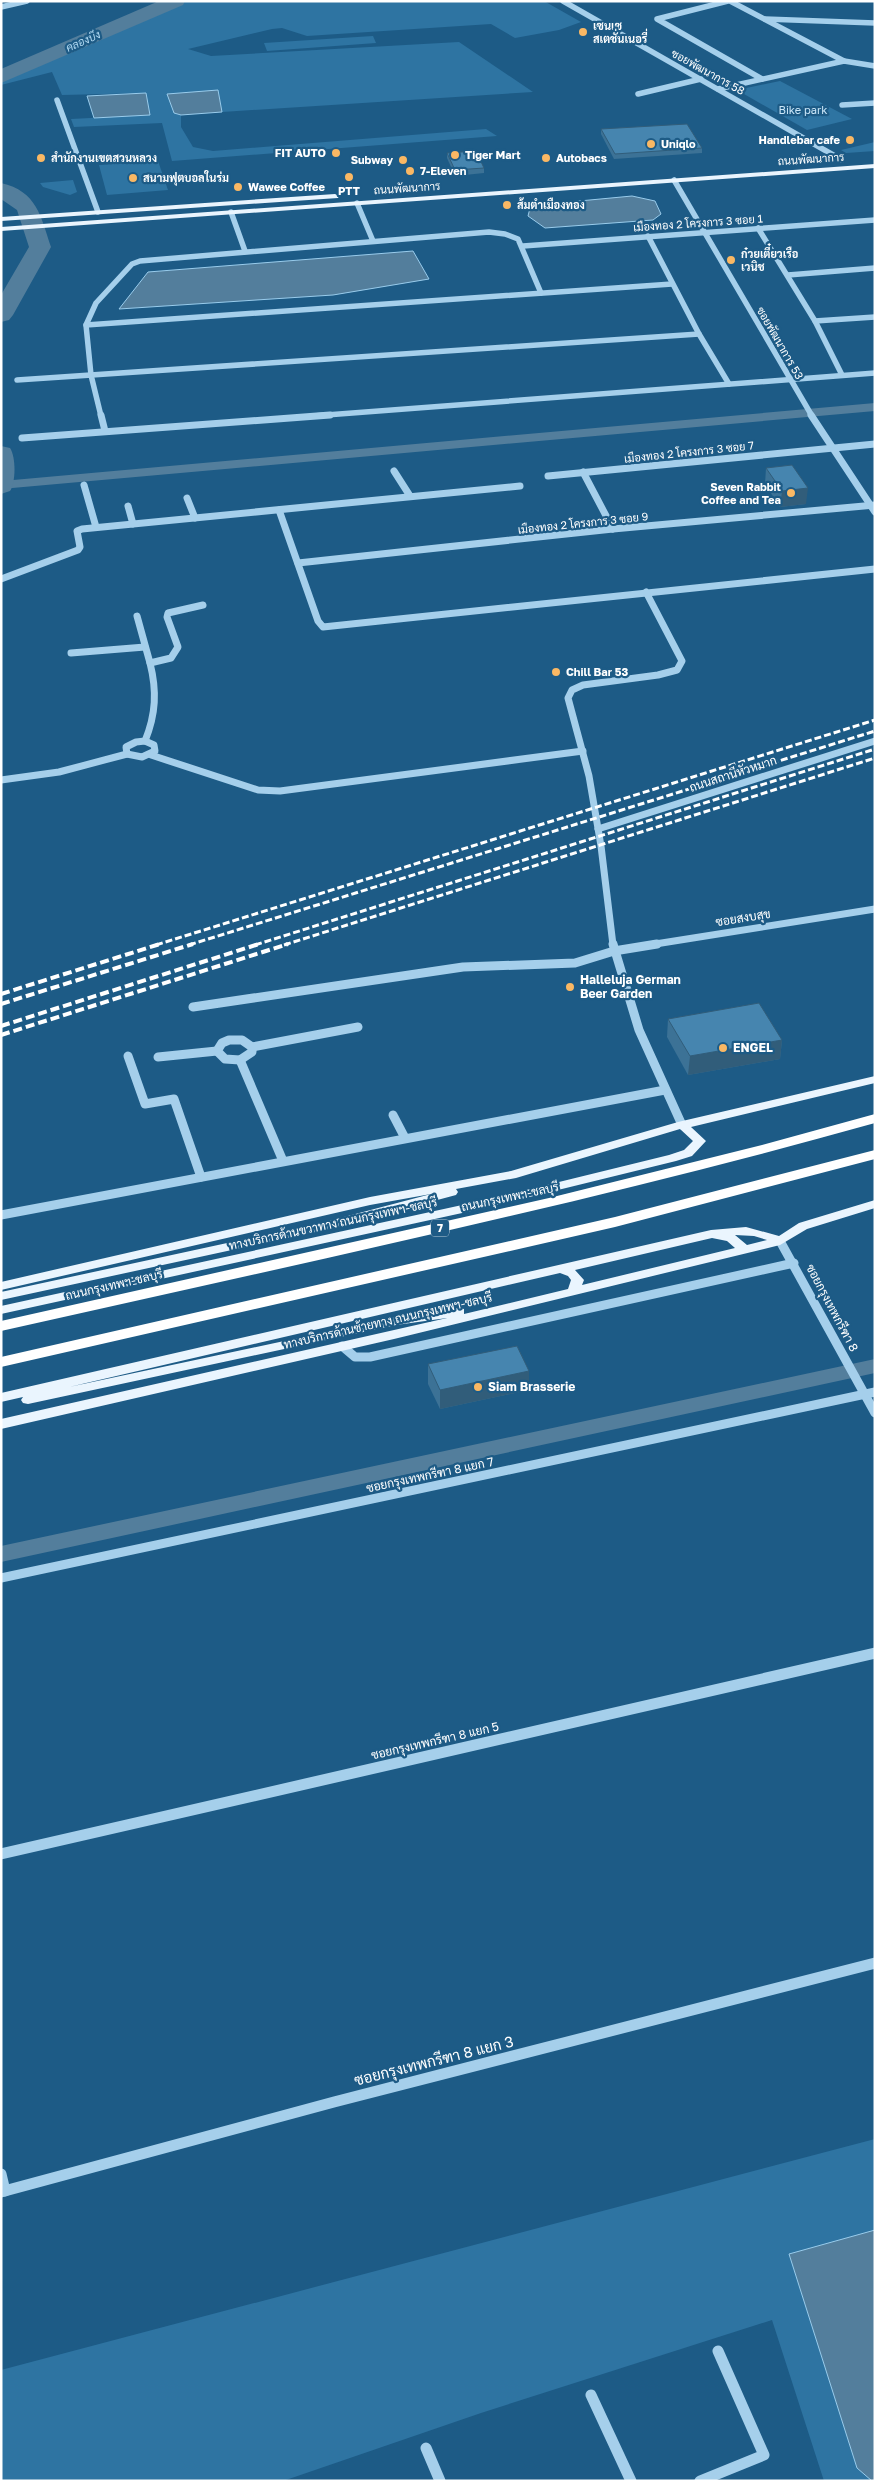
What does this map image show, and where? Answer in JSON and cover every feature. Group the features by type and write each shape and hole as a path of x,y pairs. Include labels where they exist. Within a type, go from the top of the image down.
{"highway":[{"name":"ถนนกรุงเทพฯ-ชลบุรี","path":"1,1326 590,1195 786,1144 875,1118"},
{"path":"1,1362 615,1222 875,1154"}],"main road":[{"name":"ถนนพัฒนาการ","path":"1,219 875,158"},
{"path":"842,160 846,168"},
{"name":"ถนนพัฒนาการ","path":"1,229 875,166"},
{"path":"662,173 674,180"},
{"path":"290,199 292,208"},
{"name":"ทางบริการด้านขวาทาง ถนนกรุงเทพฯ-ชลบุรี","path":"1,1286 370,1201 512,1175 682,1126 875,1079"},
{"name":"ทางบริการด้านขวาทาง ถนนกรุงเทพฯ-ชลบุรี","path":"1,1310 466,1208 672,1158 688,1153 700,1141 682,1126"},
{"path":"1,1296 329,1225 512,1175"},
{"name":"ทางบริการด้านซ้ายทาง ถนนกรุงเทพฯ-ชลบุรี","path":"1,1424 342,1346 745,1250 780,1241 802,1226 875,1204"},
{"name":"ทางบริการด้านซ้ายทาง ถนนกรุงเทพฯ-ชลบุรี","path":"1,1398 711,1234 745,1230 766,1234 780,1241"},
{"path":"711,1234 731,1238 745,1250"},
{"path":"562,1269 578,1280 574,1291"},
{"path":"1,1406 396,1321 442,1314 495,1310"}],"street":[{"path":"1,7 27,1"},
{"name":"ซอยพัฒนาการ 58","path":"563,1 842,160"},
{"path":"762,79 657,19 729,1 844,61 875,66"},
{"path":"764,19 875,23"},
{"path":"718,89 844,61"},
{"path":"638,94 701,80"},
{"path":"57,100 98,212"},
{"path":"842,105 875,104"},
{"name":"ซอยพัฒนาการ 53","path":"674,180 816,424 831,448 873,505 875,512"},
{"path":"356,203 373,240"},
{"path":"230,212 244,251"},
{"name":"เมืองทอง 2 โครงการ 3 ซอย 1","path":"522,246 875,220"},
{"path":"758,228 815,321 842,375"},
{"path":"105,431 91,375 86,325 96,304 132,264 149,259 489,232 505,234 518,239 541,293"},
{"path":"648,236 699,334 729,384"},
{"path":"788,275 875,268"},
{"path":"86,325 672,284"},
{"path":"815,321 875,316"},
{"path":"17,380 699,334"},
{"path":"22,438 875,372"},
{"name":"เมืองทอง 2 โครงการ 3 ซอย 7","path":"548,476 875,444"},
{"path":"394,471 410,496"},
{"path":"583,472 613,529"},
{"path":"84,485 96,527"},
{"path":"1,579 72,554 80,547 77,531 96,527 520,486"},
{"path":"187,498 195,518"},
{"name":"เมืองทอง 2 โครงการ 3 ซอย 9","path":"298,563 613,529 873,505"},
{"path":"128,506 132,524"},
{"path":"279,510 318,621 323,628 875,569"},
{"path":"646,592 682,661 676,670 658,675 583,685 572,690 568,698 583,751 598,828 614,950 639,1030 682,1126"},
{"path":"150,664 171,658 178,647 167,618 168,613 203,606"},
{"path":"137,616 150,664 156,696 156,708 146,741"},
{"path":"71,653 145,646"},
{"path":"127,754 125,750 130,744 146,741 154,744 156,748 151,754"},
{"name":"ถนนสถานีหัวหมาก","path":"598,828 875,741"},
{"path":"1,780 59,772 127,754 138,757 151,754 258,790 275,792 295,791 316,786 583,751"},
{"name":"ซอยสงบสุข","path":"193,1007 454,968 575,963 614,950 875,909"},
{"path":"217,1051 222,1043 229,1040 243,1040 252,1047 358,1027"},
{"path":"217,1051 225,1059 240,1060 248,1057 252,1052 252,1047"},
{"path":"158,1057 217,1051"},
{"path":"128,1056 145,1104 174,1099 201,1176"},
{"path":"240,1060 283,1161"},
{"path":"1,1214 665,1090"},
{"path":"393,1115 404,1138"},
{"name":"ซอยกรุงเทพกรีฑา 8","path":"780,1241 794,1263 875,1413"},
{"path":"342,1346 355,1356 370,1357 794,1263"},
{"name":"ซอยกรุงเทพกรีฑา 8 แยก 7","path":"1,1578 862,1390 875,1392"},
{"name":"ซอยกรุงเทพกรีฑา 8 แยก 5","path":"1,1854 875,1653"},
{"name":"ซอยกรุงเทพกรีฑา 8 แยก 3","path":"3,2191 334,2102 875,1963"},
{"path":"1,2174 3,2191"},
{"path":"700,2481 764,2455 718,2351"},
{"path":"591,2394 631,2481"},
{"path":"426,2448 440,2481"}],"green space":[{"path":"187,1 544,1 581,22 559,30 515,38 491,24 307,36 282,28 272,29 188,49 211,56 459,42 533,92 222,112 218,90 174,113 181,115 181,127 193,147 213,151 486,129 497,136 172,161 162,123 74,127 71,119 149,115 146,93 62,95 52,72 1,85 1,80"},
{"path":"373,36 376,43 267,51 264,43"},
{"name":"Bike park","path":"780,81 852,119 807,130 737,90"},
{"path":"875,142 875,151 846,153 841,150"},
{"name":"สนามฟุตบอลในร่ม","path":"158,161 168,190 107,195 99,165"},
{"path":"73,180 77,192 70,195 43,187 40,183"},
{"path":"875,2139 875,2481 824,2481 772,2320 481,2413 283,2481 1,2481 1,2370"}],"shaded area":[{"path":"218,90 222,112 181,115 174,113 167,94"},
{"path":"146,93 150,115 94,118 87,96"},
{"path":"632,196 655,201 661,214 653,220 545,228 528,216 530,208 537,205"},
{"path":"413,251 429,279 333,295 119,309 148,272"},
{"path":"875,2230 875,2481 872,2481 857,2468 789,2254"}],"building":[{"name":"Uniqlo","path":"687,124 702,148 615,154 601,129"},
{"path":"476,151 484,168 455,170 447,153"},
{"path":"792,465 808,488 782,491 766,468"},
{"path":"759,1003 782,1040 690,1056 668,1019"},
{"path":"517,1346 529,1371 440,1390 428,1364"}],"waterway":[{"name":"คลองบึง","path":"159,1 165,5"},
{"name":"คลองบึง","path":"1,77 176,1"},
{"name":"คลองบึง","path":"1,189 27,207 40,247 1,315"},
{"path":"2,485 875,407"},
{"name":"คลองบึง","path":"1,453 1,486"},
{"path":"1,1554 875,1366"}],"railway":[{"path":"156,945 875,720"},
{"path":"189,945 875,731"},
{"path":"255,945 875,749"},
{"path":"284,945 875,758"},
{"path":"1,994 160,944"},
{"path":"1,1004 193,944"},
{"path":"1,1026 259,944"},
{"path":"1,1035 288,944"}],"place":[{"name":"เซนเซ สเตชั่นเนอรี่","path":"583,32"},
{"name":"Handlebar cafe","path":"850,140"},
{"name":"Uniqlo","path":"651,144"},
{"name":"FIT AUTO","path":"336,153"},
{"name":"Tiger Mart","path":"455,155"},
{"name":"สำนักงานเขตสวนหลวง","path":"41,158"},
{"name":"Autobacs","path":"546,158"},
{"name":"Subway","path":"403,160"},
{"name":"7-Eleven","path":"410,171"},
{"name":"PTT","path":"349,177"},
{"name":"สนามฟุตบอลในร่ม","path":"133,178"},
{"name":"Wawee Coffee","path":"238,187"},
{"name":"ส้มตำเมืองทอง","path":"507,205"},
{"name":"ก๋วยเตี๋ยวเรือ เวนิช","path":"731,260"},
{"name":"Seven Rabbit Coffee and Tea","path":"791,493"},
{"name":"Chill Bar 53","path":"556,672"},
{"name":"Halleluja German Beer Garden","path":"570,987"},
{"name":"ENGEL","path":"723,1048"},
{"name":"Siam Brasserie","path":"478,1387"}]}
